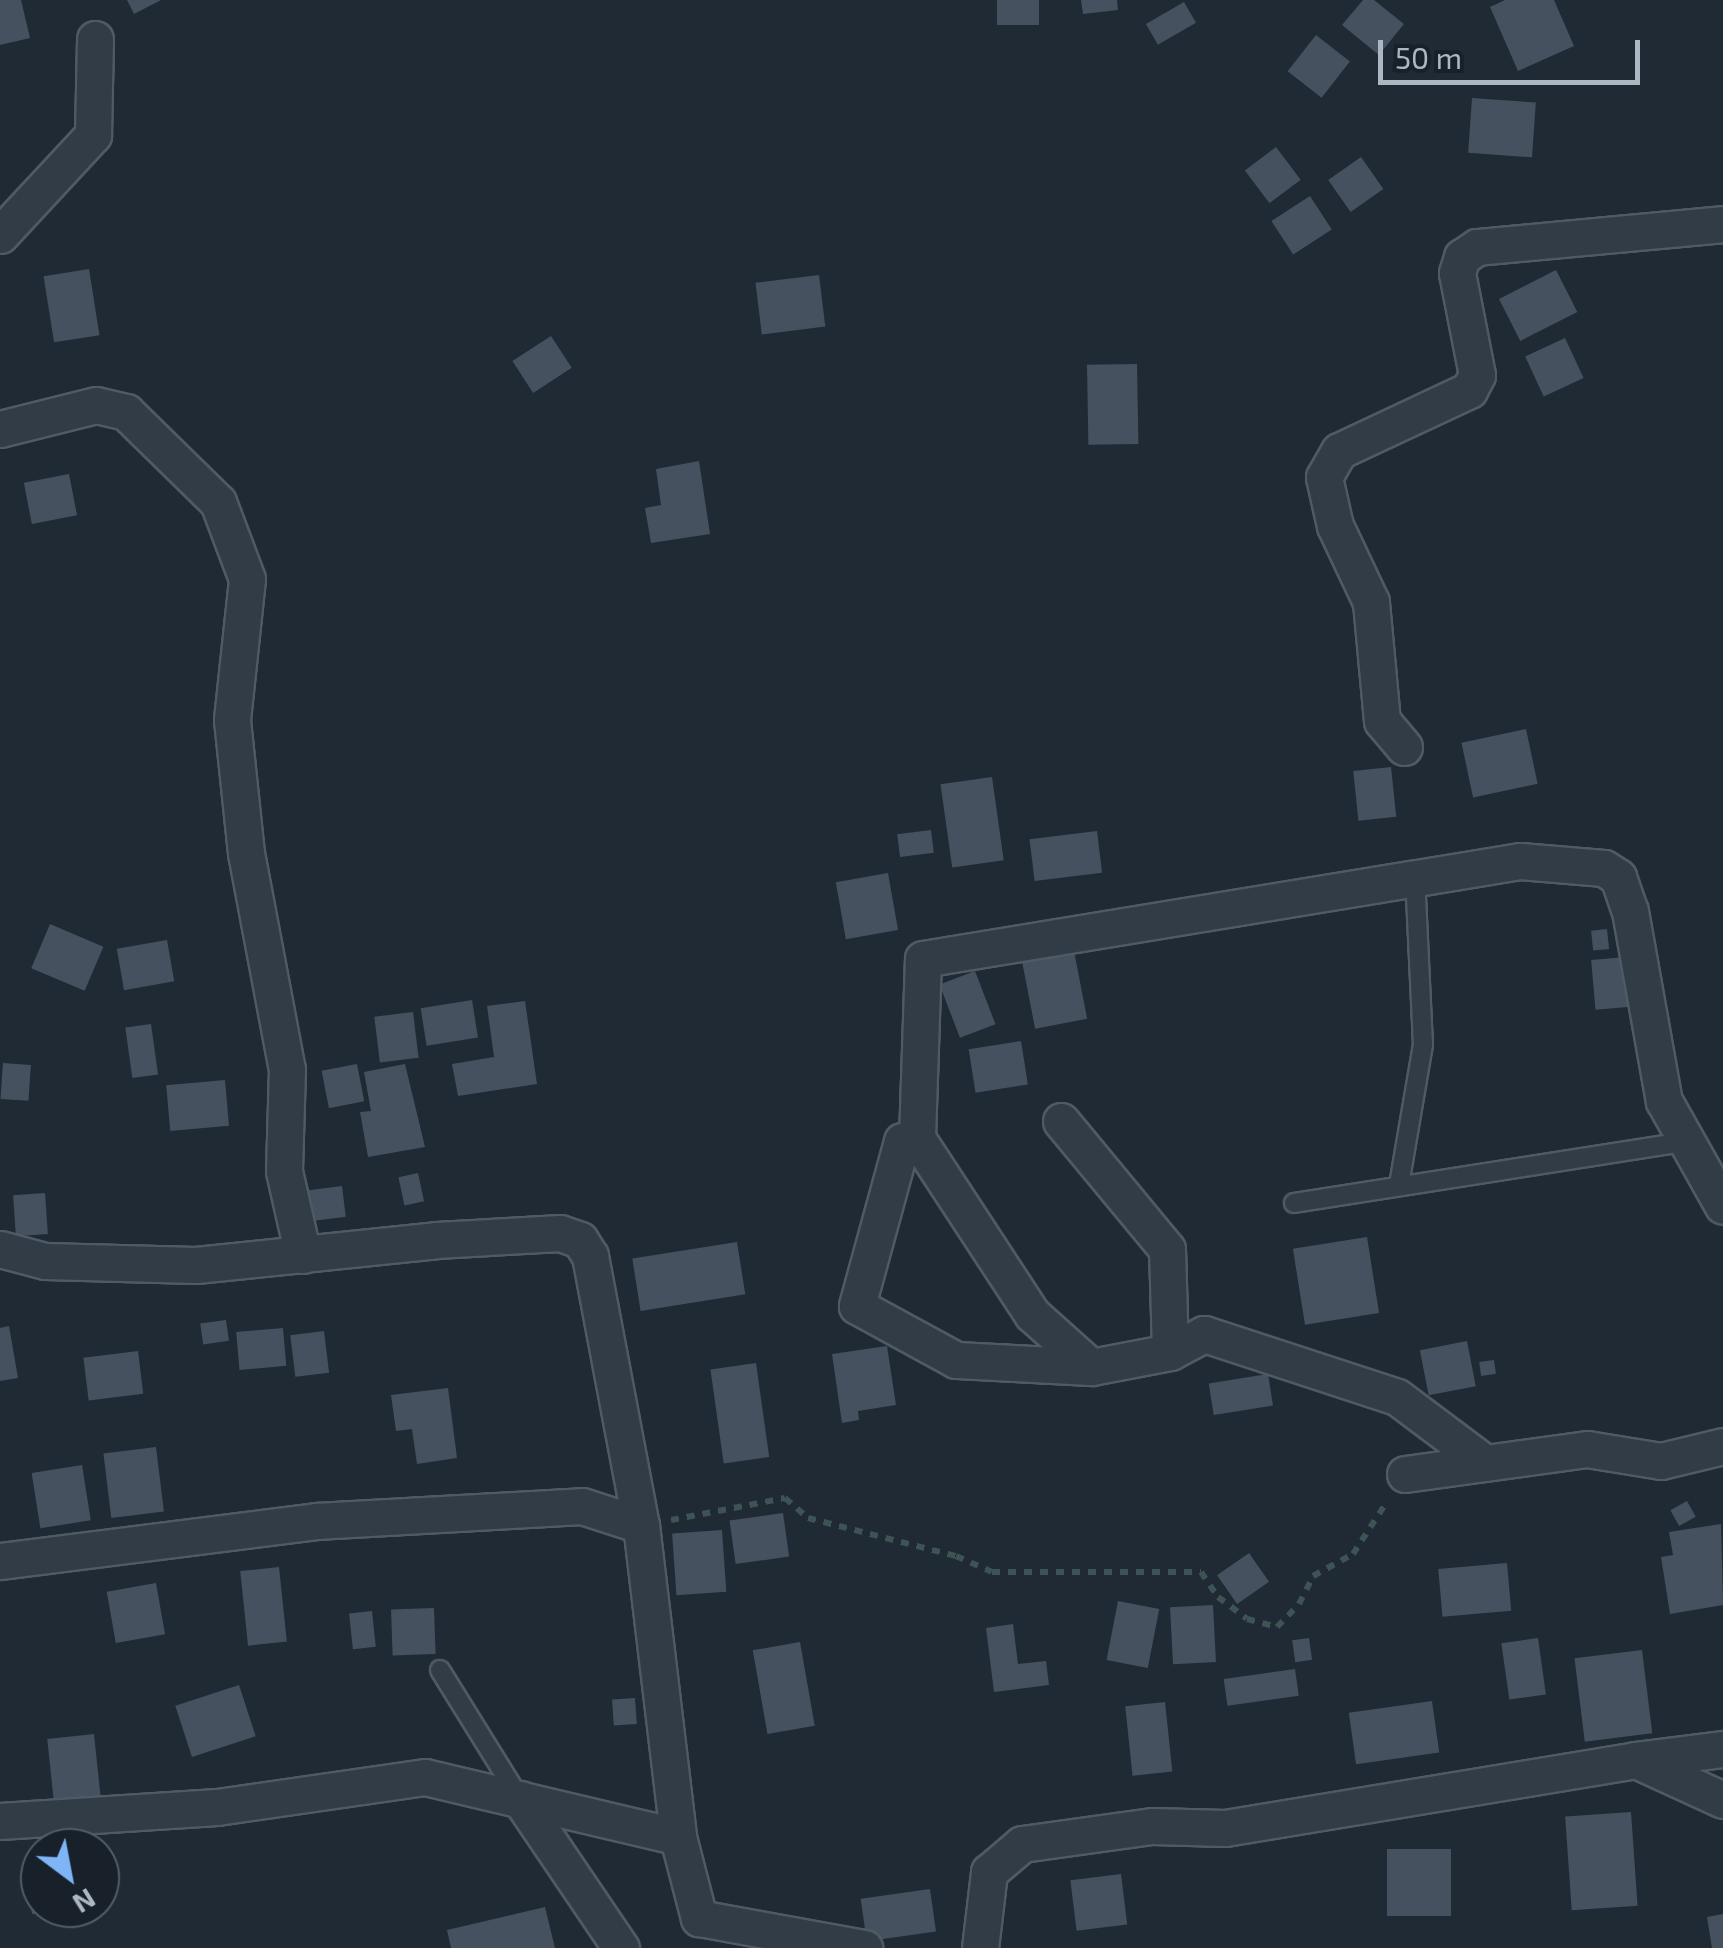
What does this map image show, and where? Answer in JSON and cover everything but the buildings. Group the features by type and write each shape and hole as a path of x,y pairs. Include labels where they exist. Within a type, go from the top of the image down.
{"street":[{"path":"0,235 94,134 95,39"},
{"path":"1404,748 1382,721 1371,602 1334,526 1324,477 1339,451 1468,390 1477,375 1457,273 1462,257 1477,247 1723,224"},
{"path":"0,428 96,405 126,412 218,502 248,580 232,720 246,853 287,1069 284,1171 303,1255"},
{"path":"1091,1367 1032,1314 917,1138 923,959 1415,876 1520,862 1573,863 1618,877 1664,1101 1706,1142 1723,1206"},
{"path":"1062,1122 1167,1248 1170,1352"},
{"path":"917,1138 902,1141 856,1306 956,1360 1091,1367 1170,1352 1204,1334 1306,1364 1396,1397 1485,1463"},
{"path":"0,1268 45,1262 196,1265 436,1240 560,1233 580,1240 590,1256 641,1525 678,1837 701,1933 864,1948"},
{"path":"0,1249 45,1262"},
{"path":"1404,1474 1587,1449 1662,1461 1723,1446"},
{"path":"0,1562 316,1522 582,1506 641,1525"},
{"path":"980,1948 989,1872 1022,1844 1152,1826 1225,1828 1723,1748"},
{"path":"1636,1760 1723,1800"},
{"path":"0,1821 217,1807 425,1777 678,1837"},
{"path":"520,1799 622,1948"}],"lane":[{"path":"1399,1185 1423,1044 1415,876"},
{"path":"1294,1203 1706,1142"},
{"path":"440,1670 520,1799"}],"path":[{"path":"641,1525 785,1498 808,1518 956,1556 992,1572 1200,1572 1218,1597 1247,1619 1277,1627 1313,1576 1353,1554 1404,1474"}]}
